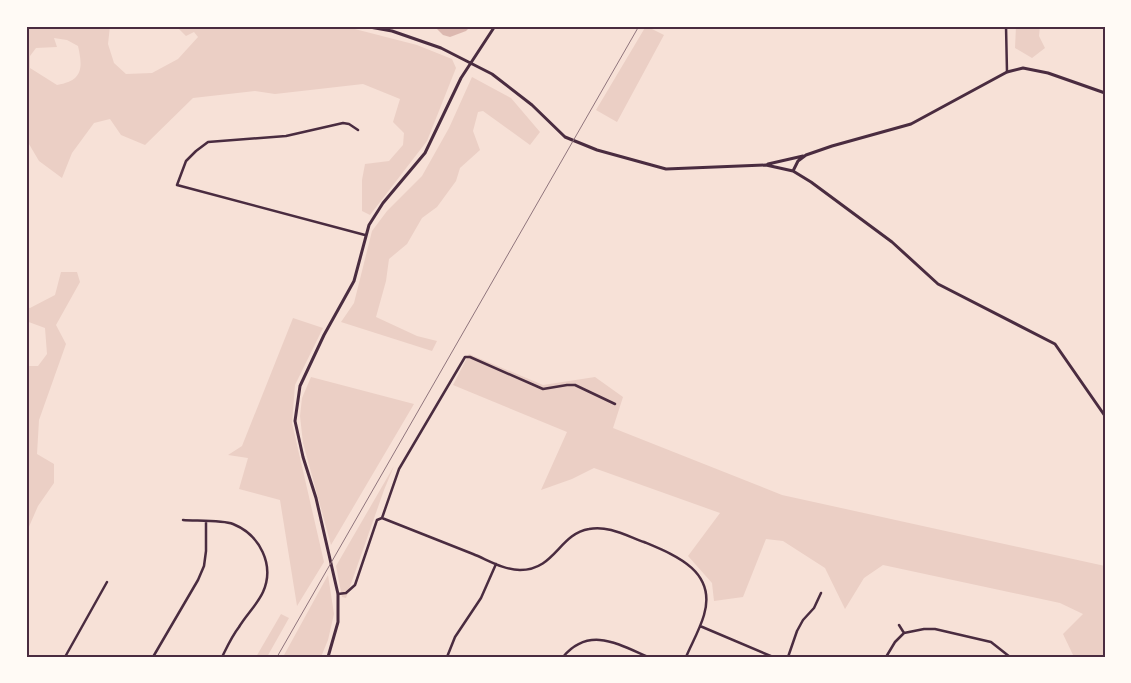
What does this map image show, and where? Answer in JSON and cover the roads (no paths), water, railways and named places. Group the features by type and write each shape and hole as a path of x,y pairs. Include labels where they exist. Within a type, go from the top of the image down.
{"main road":[{"path":"364,26 392,31 441,48 492,74 532,105 565,137 598,150 666,169 766,165 806,155 911,124 1007,72 1023,68 1048,73 1105,93"},
{"path":"328,657 338,622 338,594 316,498 302,457 295,421 300,386 324,335 354,281 369,225 383,203 425,153 452,96 495,26"},
{"path":"793,171 798,162 806,155"},
{"path":"766,165 793,171 825,192 892,242 938,284 1055,344 1105,416"}],"street":[{"path":"1006,26 1007,72"},
{"path":"358,130 349,124 343,123 286,136 208,142 186,161 177,185 365,235"},
{"path":"338,594 346,593 355,584 377,520 382,518 399,469 465,357 470,357 543,389 567,384 575,385 615,404"},
{"path":"382,518 496,564 519,570 536,567 546,562 555,555 568,538 589,528 610,530 667,552 691,566 699,576 705,589 706,602 704,614 686,657"},
{"path":"183,520 231,523 254,538 263,551 267,566 266,582 262,593 238,628 222,657"},
{"path":"153,657 198,580 204,566 206,522"},
{"path":"447,657 455,637 481,598 496,564"},
{"path":"66,657 107,582"},
{"path":"788,657 797,631 803,620 814,608 821,592"},
{"path":"899,625 904,633"},
{"path":"700,626 773,657"},
{"path":"886,657 895,642 904,633 924,629 935,629 991,642 1010,657"},
{"path":"563,657 575,646 585,641 604,639 648,657"}],"railway":[{"path":"277,657 639,26"}]}
